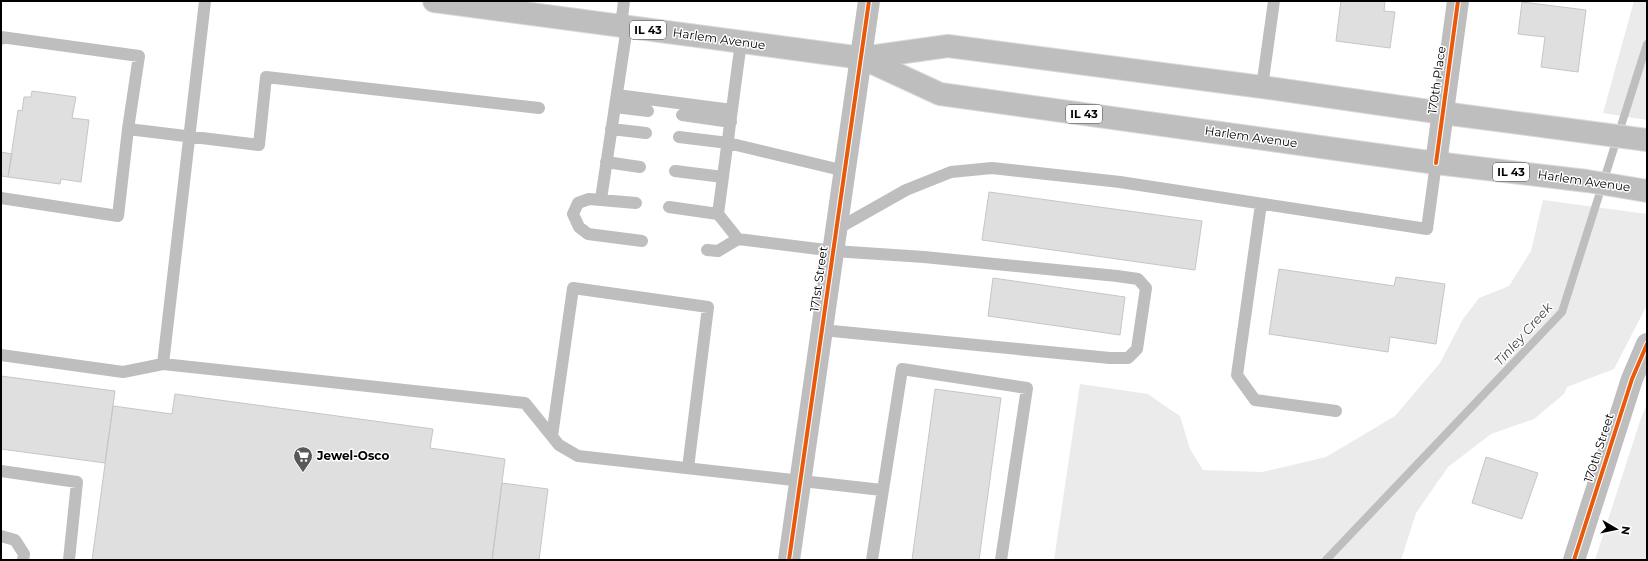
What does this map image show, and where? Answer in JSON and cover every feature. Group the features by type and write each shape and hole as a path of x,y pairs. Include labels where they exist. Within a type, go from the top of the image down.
{"main road":[{"name":"Harlem Avenue","path":"434,1 862,58 948,46 1262,87 1442,113 1647,140"},
{"name":"171st Street","path":"789,560 869,1"},
{"name":"170th Place","path":"1436,163 1458,1"},
{"name":"Harlem Avenue","path":"862,58 940,94 1436,163 1587,181 1642,190"},
{"name":"170th Street","path":"1574,560 1629,386 1647,344"}],"lane":[{"path":"163,364 205,1"},
{"path":"601,199 616,101 624,26 624,1"},
{"path":"1262,87 1274,1"},
{"path":"1,38 138,56 118,216 1,198"},
{"path":"718,214 741,42"},
{"path":"128,129 259,145 266,77 538,108"},
{"path":"616,101 648,111"},
{"path":"616,101 732,116"},
{"path":"682,115 732,116"},
{"path":"611,129 646,133"},
{"path":"679,137 728,143 845,171"},
{"path":"606,162 640,167"},
{"path":"837,229 906,190 951,172 992,168 1120,182 1427,229 1436,163"},
{"path":"675,171 723,177"},
{"path":"636,203 589,199 578,203 573,214 579,227 588,234 642,241"},
{"path":"1261,204 1237,375 1255,400 1336,411"},
{"path":"669,207 718,214 738,239"},
{"path":"707,250 718,252 738,239 834,251 931,258 1117,276 1138,279 1146,288 1137,349 1128,358 1110,358 822,330"},
{"path":"552,436 573,288 708,307 688,468"},
{"path":"1,355 123,372 163,364 525,403 559,446 578,456 882,490"},
{"path":"872,560 902,369 1028,388 1001,560"},
{"path":"1,471 77,482 69,560"},
{"path":"1,536 15,540 24,554 24,560"}],"shaded area":[{"path":"1634,1 1647,1 1647,120 1603,113"},
{"path":"1543,200 1647,214 1647,305 1614,369 1567,387 1564,394 1534,419 1491,434 1448,467 1416,513 1401,560 1054,560 1080,384 1148,394 1180,416 1190,449 1203,470 1262,472 1326,457 1395,416 1440,363 1463,319 1479,298 1509,286 1531,251"},
{"path":"1647,404 1647,560 1595,560 1641,418"}],"building":[{"path":"1341,1 1385,1 1384,11 1395,12 1390,48 1336,41"},
{"path":"1522,2 1586,10 1578,72 1541,67 1545,37 1518,34"},
{"path":"32,91 76,97 72,118 89,120 81,182 61,179 60,184 8,177 18,110 22,111 24,97 31,97"},
{"path":"1,152 12,154 8,177 1,176"},
{"path":"989,192 1202,221 1195,270 982,240"},
{"path":"1279,269 1394,286 1396,277 1445,284 1436,344 1390,337 1388,352 1269,334"},
{"path":"993,278 1125,297 1120,335 988,316"},
{"path":"1,376 115,391 105,463 1,449"},
{"path":"935,389 1001,398 979,560 912,560"},
{"name":"Jewel-Osco","path":"175,394 433,429 430,448 505,459 492,560 92,560 113,406 172,414"},
{"path":"1486,457 1538,473 1522,519 1472,503"},
{"path":"502,483 548,489 539,560 492,560"}],"waterway":[{"name":"Tinley Creek","path":"1326,560 1562,312 1647,44"}],"cycle path":[{"path":"789,560 869,1"},
{"path":"1436,163 1458,1"},
{"path":"1574,560 1632,379 1647,344"}],"place":[{"name":"Jewel-Osco","path":"303,473"}]}
